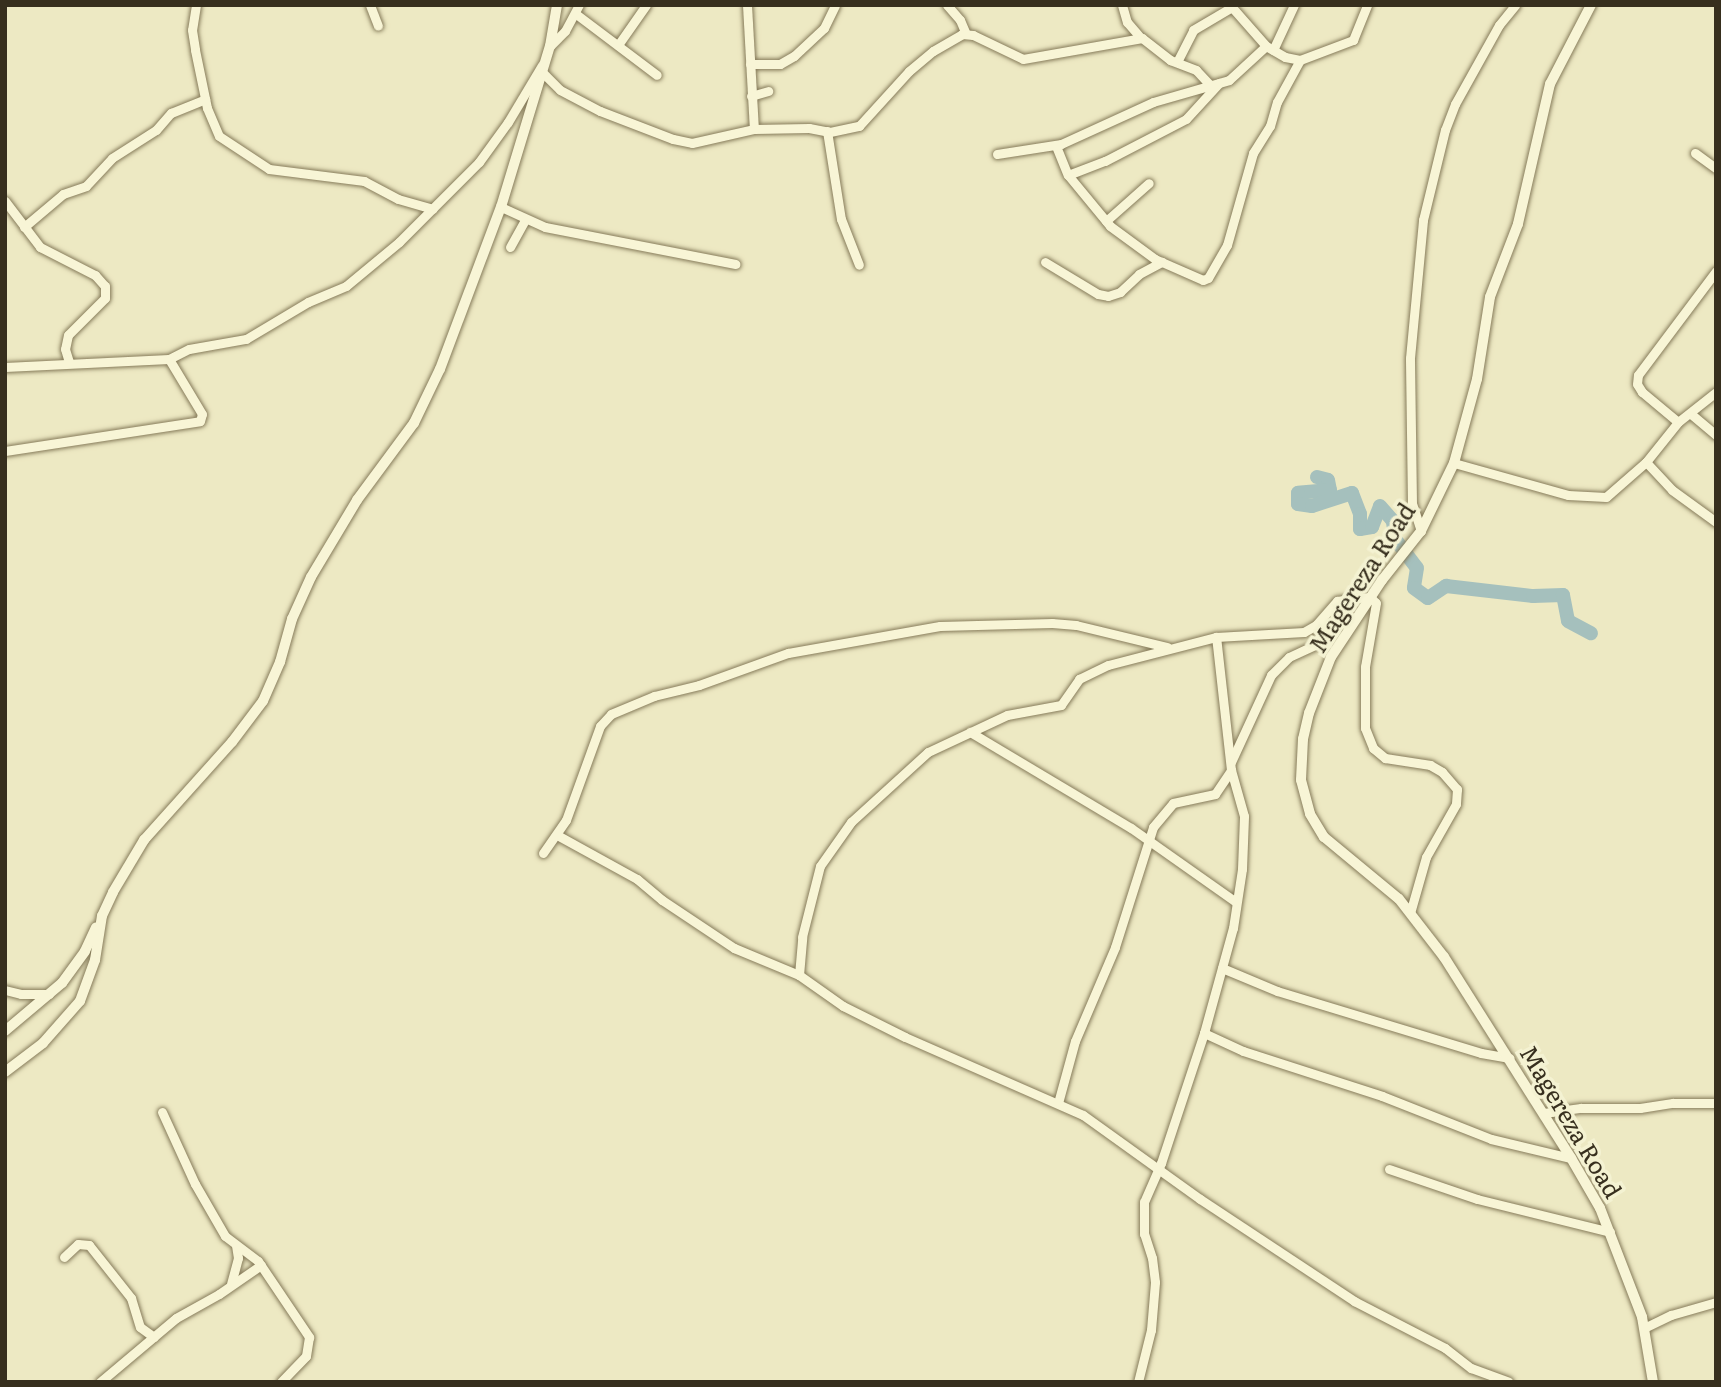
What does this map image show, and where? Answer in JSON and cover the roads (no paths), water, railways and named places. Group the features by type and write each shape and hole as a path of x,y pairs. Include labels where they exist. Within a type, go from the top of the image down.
{"street":[{"path":"196,5 192,30 205,99 217,133 257,164 303,176 364,181 398,199 433,209"},
{"path":"370,5 378,26"},
{"path":"5,1031 49,994 78,963 144,840 232,742 263,701 310,577 357,500 405,438 429,392 501,207 548,52 557,5"},
{"path":"618,45 646,5"},
{"path":"747,5 754,129"},
{"path":"750,65 780,64 794,56 824,28 835,5"},
{"path":"947,5 960,20 966,34 1023,59 1140,37"},
{"path":"1122,5 1127,22 1140,37 1177,62 1196,70 1214,84"},
{"path":"997,154 1056,146 1153,102 1236,75 1270,48 1294,5"},
{"path":"1056,146 1068,174 1106,221 1162,262 1192,277 1208,278 1227,245 1253,153 1270,126 1277,102 1300,60 1353,40 1367,5"},
{"path":"1421,531 1412,504 1410,358 1423,220 1445,130 1455,104 1499,25 1515,5"},
{"name":"Magereza Road","path":"1591,5 1550,84 1518,224 1490,297 1477,380 1454,463 1421,531 1370,597 1331,657 1312,703 1303,739 1301,780 1310,814 1324,837 1386,887 1444,957 1571,1157 1610,1232 1644,1328 1653,1382"},
{"path":"1177,62 1193,30 1231,6 1270,48 1300,60"},
{"path":"5,367 169,359 190,349 246,340 308,302 346,286 433,209 485,155 577,10 657,75"},
{"path":"542,72 560,90 581,102 628,123 681,141 697,142 754,129 827,131 849,129 864,123 909,71 947,41 966,34"},
{"path":"1068,174 1105,162 1180,123 1192,115 1214,84"},
{"path":"751,96 768,91"},
{"path":"24,227 63,194 86,186 112,158 156,130 171,113 205,99"},
{"path":"827,131 841,219 859,265"},
{"path":"1695,153 1716,168"},
{"path":"1106,221 1149,183"},
{"path":"5,201 45,251 95,275 106,286 105,298 68,335 65,349 69,362"},
{"path":"501,207 525,220 637,247 735,264"},
{"path":"510,247 525,220"},
{"path":"1045,262 1098,294 1108,296 1120,292 1139,274 1162,262"},
{"path":"1678,422 1642,392 1637,384 1638,375 1716,271"},
{"path":"5,451 200,421 202,414 169,359"},
{"path":"1454,463 1568,495 1596,498 1613,493 1646,462 1678,422 1716,392"},
{"path":"1691,414 1716,435"},
{"path":"1646,462 1672,490 1716,522"},
{"path":"799,975 802,937 820,866 851,822 920,758 1007,715 1061,705 1083,676 1168,647 1216,637 1297,633 1321,621 1337,601 1370,597 1376,607 1364,667 1365,728 1368,740 1381,757 1421,761 1436,768 1454,784 1457,792 1454,810 1426,857 1410,913"},
{"path":"1058,1103 1075,1041 1115,947 1148,839 1167,807 1176,802 1215,794 1231,766 1271,675 1289,657 1319,643 1321,621"},
{"path":"543,853 566,820 595,733 606,718 654,696 699,685 788,653 940,626 1052,623 1168,647"},
{"path":"1138,1382 1151,1330 1155,1282 1142,1214 1204,1033 1222,968 1236,902 1245,834 1244,816 1231,766 1216,637"},
{"path":"970,732 1148,839 1236,902"},
{"path":"557,835 637,879 662,900 734,948 799,975 843,1006 905,1037 1058,1103 1105,1129 1200,1199 1354,1301 1445,1348 1471,1368 1509,1382"},
{"path":"5,1072 43,1043 80,1001 95,960 102,916"},
{"path":"1222,968 1277,991 1481,1053 1510,1058"},
{"path":"5,990 21,994 49,994"},
{"path":"1204,1033 1243,1051 1382,1096 1491,1139 1571,1157"},
{"path":"1544,1113 1581,1108 1640,1108 1673,1103 1716,1103"},
{"path":"162,1112 195,1185 225,1236 261,1265 309,1337 306,1356 281,1382"},
{"path":"1390,1169 1485,1201 1610,1232"},
{"path":"64,1256 78,1244 89,1245 131,1298 140,1327 154,1337"},
{"path":"231,1284 238,1258 236,1245"},
{"path":"100,1382 176,1318 261,1265"},
{"path":"1644,1328 1671,1315 1716,1302"}],"waterway":[{"path":"1317,477 1328,480 1330,490 1298,493 1298,504 1312,506 1352,493 1360,514 1360,529 1372,527 1380,506 1393,521 1395,539 1417,568 1414,588 1428,598 1446,586 1533,596 1563,595 1568,621 1591,633"}]}
